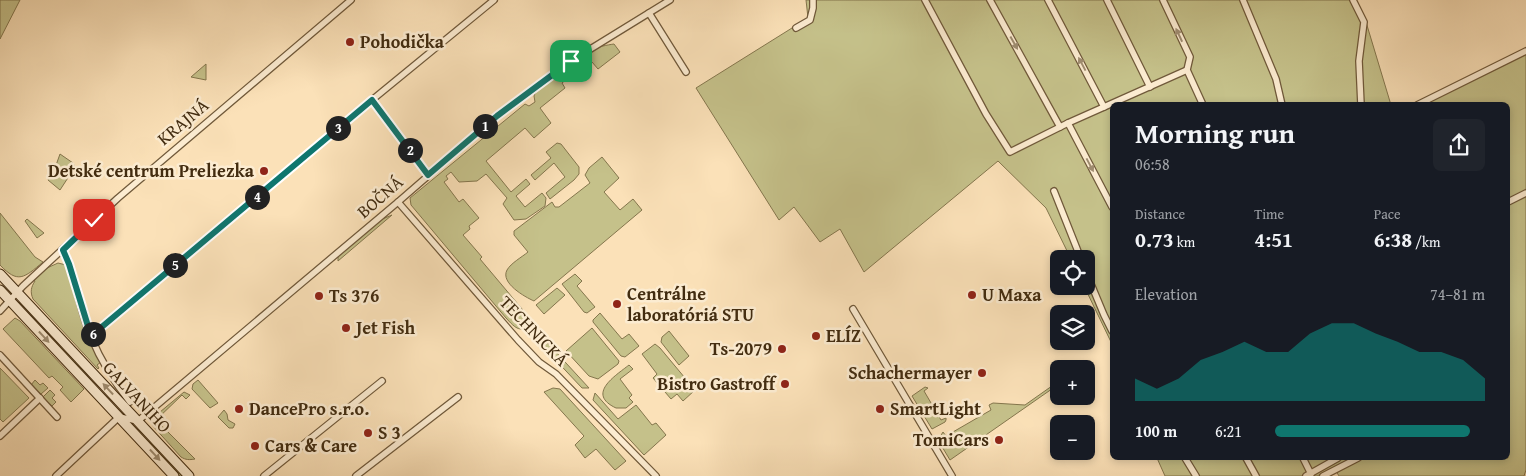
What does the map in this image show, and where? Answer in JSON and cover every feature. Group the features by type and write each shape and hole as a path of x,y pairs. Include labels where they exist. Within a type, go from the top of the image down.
{"main road":[{"name":"GALVANIHO","path":"0,274 189,476"},
{"name":"GALVANIHO","path":"0,290 174,476"}],"street":[{"name":"KRAJNÁ","path":"0,311 63,250 153,168 351,0"},
{"path":"91,336 494,0"},
{"name":"BOČNÁ","path":"138,421 497,116 571,61 670,0"},
{"path":"796,28 810,20 813,0"},
{"path":"925,0 986,114 1010,152 1110,104"},
{"path":"990,0 1060,127"},
{"path":"1048,0 1104,107"},
{"path":"1106,0 1150,87"},
{"path":"1163,0 1190,57 1188,70 1202,102"},
{"path":"1244,0 1276,79 1281,102"},
{"path":"1353,0 1364,22 1359,60 1361,102"},
{"path":"649,13 686,72"},
{"path":"1423,102 1526,51"},
{"path":"1116,102 1188,70"},
{"path":"1128,97 1130,102"},
{"path":"372,100 428,175"},
{"path":"1068,124 1110,203"},
{"path":"1054,190 1077,250"},
{"path":"1510,201 1525,195"},
{"name":"TECHNICKÁ","path":"398,202 518,340 539,362 556,374 656,476"},
{"name":"GALVANIHO","path":"63,250 91,336 114,382 130,402"},
{"path":"1095,294 1110,327"},
{"path":"853,308 952,476"},
{"path":"0,355 58,417"},
{"path":"264,476 382,380"},
{"path":"356,476 458,397"},
{"path":"0,436 40,398"},
{"path":"56,476 119,417 138,421"},
{"path":"1186,460 1196,476"},
{"path":"1247,460 1256,476"},
{"path":"1304,460 1309,475 1335,460"},
{"path":"1323,476 1354,460"}],"shaded area":[{"path":"0,0 20,0 0,39"},
{"path":"806,0 1356,0 1366,22 1390,102 1110,102 1110,340 1095,305 1093,305 1088,295 1095,295 1095,250 1067,250 1046,208 998,161 864,272 840,229 820,242 794,207 779,220 696,88 808,18"},
{"path":"614,44 620,52 598,69 592,62 580,71 577,67 582,57 591,50"},
{"path":"1526,53 1526,470 1524,476 1339,476 1334,468 1317,476 1165,476 1158,460 1510,460 1510,102 1428,102"},
{"path":"206,64 206,80 191,77"},
{"path":"563,71 573,74 562,83 565,88 540,108 551,123 534,138 525,128 486,161 511,192 526,179 530,184 516,196 525,207 542,193 546,198 545,206 526,219 514,220 503,204 507,198 486,174 477,181 459,182 451,172 446,176 448,179 444,182 459,202 463,199 479,218 469,226 470,229 463,235 482,257 480,259 533,322 525,328 519,329 506,318 411,205 410,198 525,104 529,106 535,102 534,96 536,91"},
{"path":"557,143 561,144 579,167 579,174 550,199 546,193 565,177 554,163 535,180 531,175 551,158 546,152"},
{"path":"60,154 73,163 75,167 60,190 48,180"},
{"path":"602,157 619,178 604,192 620,210 633,199 642,210 534,301 514,289 507,280 507,270 528,252 514,235 514,231 552,202 555,207 559,207 590,183 585,175 589,168"},
{"path":"0,213 35,257 43,262 31,272 21,277 12,275 0,265"},
{"path":"392,215 338,261 338,255 380,220"},
{"path":"27,219 44,233 37,238 25,221"},
{"path":"58,263 66,265 70,271 86,336 101,362 97,365 98,369 33,299 31,292 34,280 47,268"},
{"path":"575,274 582,281 577,286 595,307 587,313 584,312 562,284"},
{"path":"557,288 565,295 544,314 536,305"},
{"path":"19,302 58,344 69,352 117,405 93,380 76,366 17,303"},
{"path":"600,313 622,339 629,334 639,346 625,357 621,356 593,322"},
{"path":"15,318 84,389 71,402 60,390 63,387 52,376 49,378 3,329"},
{"path":"592,328 619,361 618,364 598,379 589,376 566,351"},
{"path":"669,331 689,356 679,365 661,342 662,337"},
{"path":"535,338 543,338 589,388 582,388"},
{"path":"655,344 695,390 683,401 677,394 671,399 653,378 657,374 642,354"},
{"path":"629,365 633,369 620,379 632,395 629,398 633,402 626,408 616,408 607,403 603,397 603,391 611,380"},
{"path":"0,368 29,398 3,422 0,419"},
{"path":"35,380 40,385 43,383 48,388 41,394 31,385"},
{"path":"198,380 218,403 210,408 192,389 193,384"},
{"path":"925,387 928,388 924,391 941,420 946,418 945,422 932,429 912,396"},
{"path":"1050,387 1050,390 950,460 938,440 943,432 946,436 991,410 989,405 993,403 1025,405"},
{"path":"553,388 560,389 626,461 615,470 596,449 585,458 575,445 584,436 544,392"},
{"path":"50,390 55,395 52,398 56,402 52,406 43,397"},
{"path":"184,392 190,395 186,399 182,395 156,420 195,459 181,457 152,425 154,417"},
{"path":"595,393 618,419 636,405 652,425 656,423 666,435 644,455 593,400"},
{"path":"224,410 228,420 235,424 233,428 229,428 218,417"},
{"path":"139,428 184,476 180,476 137,430"}],"place":[{"name":"Pohodička","path":"350,42"},
{"name":"Detské centrum Preliezka","path":"264,171"},
{"name":"U Maxa","path":"972,295"},
{"name":"Ts 376","path":"319,296"},
{"name":"Centrálne laboratóriá STU","path":"617,304"},
{"name":"Jet Fish","path":"346,328"},
{"name":"ELÍZ","path":"816,336"},
{"name":"Ts-2079","path":"782,349"},
{"name":"Schachermayer","path":"982,373"},
{"name":"Bistro Gastroff","path":"785,384"},
{"name":"DancePro s.r.o.","path":"239,409"},
{"name":"SmartLight","path":"880,409"},
{"name":"S 3","path":"368,433"},
{"name":"TomiCars","path":"999,440"},
{"name":"Cars & Care","path":"255,446"}],"route":[{"path":"94,220 63,250 91,336 372,100 428,175 522,96 571,61"}]}
